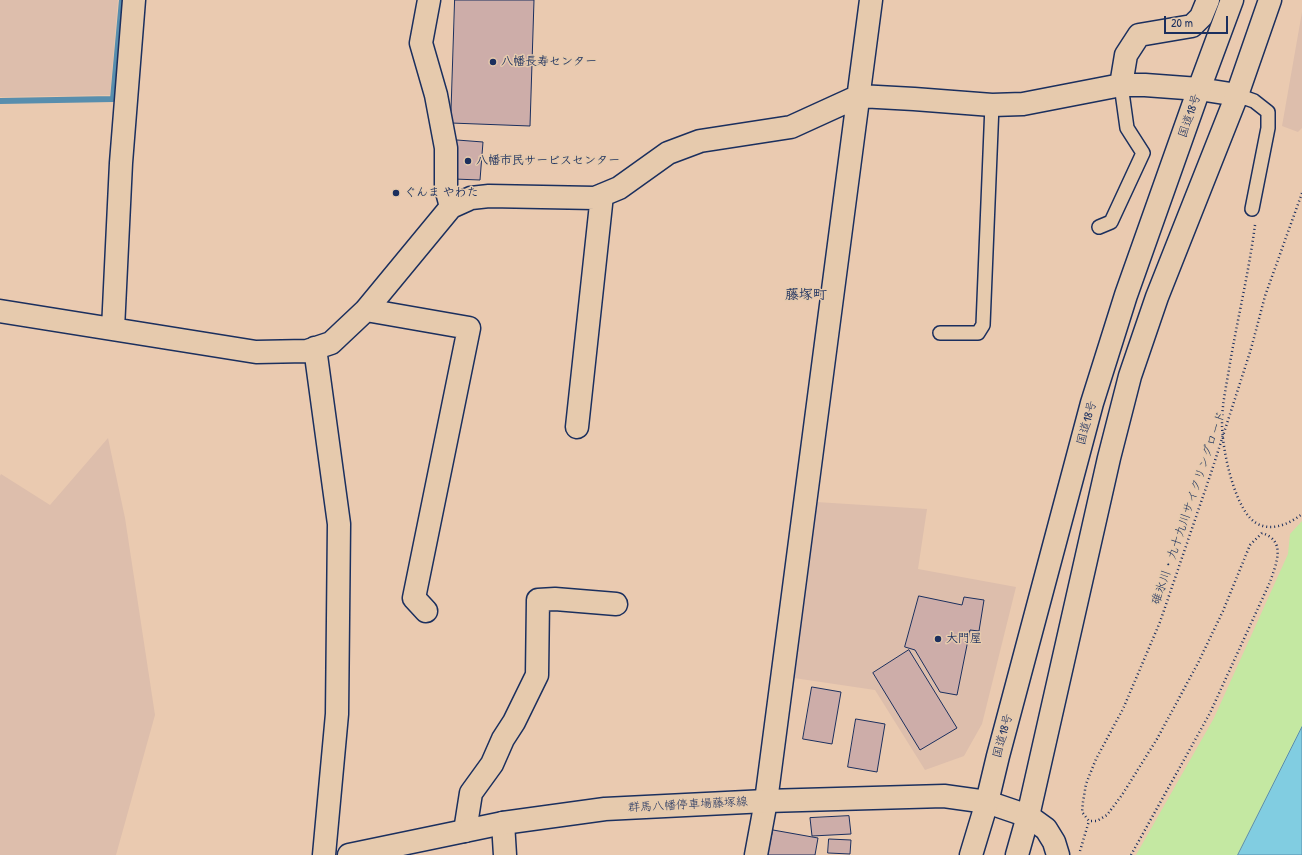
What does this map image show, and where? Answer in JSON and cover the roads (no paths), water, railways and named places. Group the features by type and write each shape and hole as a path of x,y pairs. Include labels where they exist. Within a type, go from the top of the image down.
{"main road":[{"path":"113,329 121,163 134,0"},
{"path":"429,0 421,43 436,95 446,148 446,188 451,207"},
{"path":"756,855 766,801 871,0"},
{"path":"1120,85 1126,55 1139,35 1192,26 1201,17 1208,0"},
{"name":"国道18号","path":"971,855 987,802 1092,403 1126,295 1232,0"},
{"path":"1017,855 1028,816 1109,458 1130,376 1157,297 1237,95 1270,0"},
{"path":"0,311 256,352 307,351 331,343 366,310 451,207 471,198 490,196 595,198 619,188 668,153 700,141 791,127 859,96 922,99 992,105 1023,104 1120,85 1145,85 1199,89 1237,95"},
{"path":"577,427 602,195"},
{"path":"366,310 469,328 414,598 426,611"},
{"path":"316,348 339,524 337,714 324,855"},
{"path":"465,831 471,793 492,764 503,739 514,722 537,674 538,600 555,599 616,604"},
{"name":"群馬八幡停車場藤塚線","path":"349,855 392,851 465,831 503,823 605,809 766,801 944,796 987,802 1028,816 1046,829 1054,842 1058,855"},
{"path":"503,823 505,855"}],"lane":[{"path":"1099,227 1111,222 1142,153 1127,128 1120,85"},
{"path":"1237,95 1254,102 1268,112 1268,128 1252,209"},
{"path":"940,333 978,333 983,325 992,105"}],"water":[{"path":"1302,727 1302,855 1238,855"}],"waterway":[{"path":"0,101 113,99 122,0"}],"place":[{"name":"八幡長寿センター","path":"493,62"},
{"name":"八幡市民サービスセンター","path":"468,161"},
{"name":"ぐんま やわた","path":"396,193"},
{"name":"大門屋","path":"938,639"}],"district":[{"name":"藤塚町","path":"806,295"}]}
